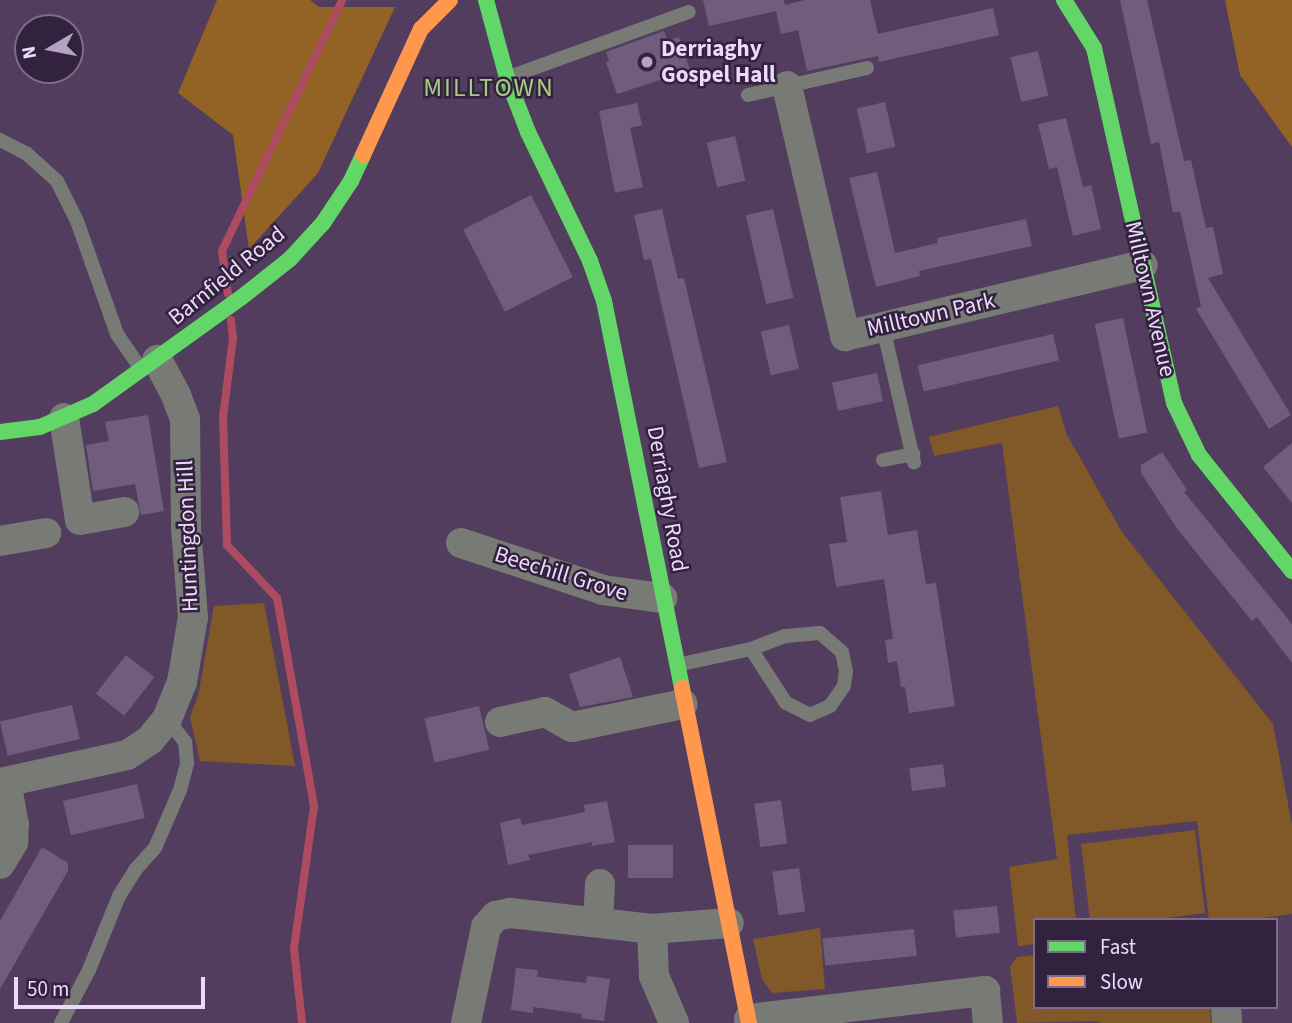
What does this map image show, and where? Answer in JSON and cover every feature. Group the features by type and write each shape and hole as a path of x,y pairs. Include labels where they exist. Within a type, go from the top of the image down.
{"street":[{"name":"Barnfield Road","path":"0,432 40,427 93,404 216,317 290,259 323,223 351,181 421,29 450,0"},
{"name":"Derriaghy Road","path":"486,0 507,78 535,149 590,261 604,300 675,665 749,1021"},
{"name":"Milltown Avenue","path":"1064,0 1094,48 1174,402 1185,430 1199,455 1292,571"},
{"name":"Milltown Park","path":"787,86 845,335 1143,265"},
{"name":"Huntingdon Hill","path":"3,783 127,755 150,740 167,719 182,682 193,617 186,528 185,419 176,395 149,365"},
{"path":"64,418 80,520 124,512"},
{"path":"0,541 46,533"},
{"name":"Beechill Grove","path":"461,543 603,590 646,598 662,598"},
{"path":"500,722 545,712 572,727 683,704"},
{"path":"0,864 13,842 14,825 3,783"},
{"path":"597,922 600,884"},
{"path":"466,1023 485,927 496,916 510,913 652,929 729,922"},
{"path":"652,929 654,976 674,1023"},
{"path":"749,1021 985,992 988,1023"}],"lane":[{"path":"507,78 689,12"},
{"path":"748,95 867,68"},
{"path":"0,140 26,153 57,181 78,221 117,334 149,365"},
{"path":"883,327 914,458 883,460"},
{"path":"675,665 751,649 785,636 820,633 842,652 844,686 830,706 810,715 786,703 751,649"},
{"path":"61,1023 89,970 119,896 135,870 155,848 177,800 187,763 185,742 167,719"}],"shaded area":[{"path":"217,0 310,0 319,7 395,7 318,173 249,249 233,135 178,93"},
{"path":"1225,0 1292,0 1292,147 1240,75"},
{"path":"1058,406 1067,435 1122,532 1273,724 1292,825 1292,914 1263,918 1209,918 1197,821 1067,835 1076,918 1033,918 1033,944 1018,946 1009,867 1057,859 1002,443 934,456 929,437"},
{"path":"264,603 295,766 200,761 190,717 198,696 214,606"},
{"path":"1195,830 1205,913 1166,918 1090,918 1081,844"},
{"path":"820,928 825,989 772,993 762,979 753,939"},
{"path":"1033,955 1033,1009 1210,1009 1211,1023 1017,1023 1010,967 1017,957"}],"building":[{"path":"703,0 784,0 785,5 805,0 870,0 878,34 993,8 999,35 879,62 878,56 807,71 798,30 781,34 776,11 709,26"},
{"path":"1120,0 1147,0 1184,161 1191,160 1206,228 1213,227 1223,274 1208,278 1291,415 1269,429 1196,309 1201,306 1180,211 1173,213 1159,142 1151,144"},
{"name":"Derriaghy Gospel Hall","path":"664,31 668,41 679,37 690,70 617,94 606,62 609,61 606,52"},
{"path":"1038,51 1048,96 1021,102 1011,57"},
{"path":"885,102 895,147 867,153 857,109"},
{"path":"637,103 642,125 630,128 643,187 615,193 599,111"},
{"path":"1066,118 1083,187 1091,185 1101,229 1073,236 1057,167 1049,169 1038,124"},
{"path":"735,136 745,181 717,187 707,143"},
{"path":"877,172 895,253 938,243 937,238 1026,219 1032,246 919,271 920,276 876,287 849,178"},
{"path":"531,195 573,277 505,311 463,230"},
{"path":"662,209 678,279 684,278 727,462 699,468 651,259 644,260 634,215"},
{"path":"773,209 793,298 766,304 746,215"},
{"path":"1123,318 1147,432 1119,438 1095,324"},
{"path":"789,325 799,369 771,375 761,332"},
{"path":"1053,334 1059,360 924,392 918,365"},
{"path":"877,373 883,401 838,411 832,383"},
{"path":"148,415 164,511 141,515 135,484 93,491 86,445 109,441 105,422"},
{"path":"1292,443 1292,503 1263,467"},
{"path":"1162,452 1187,490 1184,492 1292,624 1292,663 1257,617 1252,621 1178,530 1141,473 1141,465"},
{"path":"881,491 888,535 917,530 926,584 936,583 955,706 909,713 897,661 888,663 885,640 893,639 884,579 836,587 829,544 847,542 840,497"},
{"path":"126,655 154,677 124,716 96,694"},
{"path":"620,657 633,697 580,707 569,674"},
{"path":"72,705 80,739 8,756 0,722"},
{"path":"479,706 489,750 435,762 424,719"},
{"path":"943,764 946,787 912,791 909,768"},
{"path":"137,784 145,818 71,835 63,801"},
{"path":"781,800 787,844 760,847 754,804"},
{"path":"607,801 615,842 592,846 592,842 528,855 530,860 508,865 500,823 520,818 522,825 585,812 584,805"},
{"path":"628,845 673,845 673,878 628,878"},
{"path":"42,847 68,863 68,871 0,989 0,921"},
{"path":"799,868 805,912 778,915 772,872"},
{"path":"997,906 1000,933 956,937 953,911"},
{"path":"914,929 917,956 825,965 823,939"},
{"path":"516,968 538,970 537,977 586,983 587,976 610,979 604,1021 581,1018 582,1014 533,1007 533,1013 511,1010"}],"waterway":[{"path":"228,294 222,251 342,0"},
{"path":"231,320 233,338 223,417 227,545 277,598 314,806 294,948 302,1023"}],"traffic: fast":[{"path":"486,0 507,78 528,132 590,261 604,301 682,688"},
{"path":"1064,0 1094,48 1174,403 1199,455 1292,571"},
{"path":"0,432 40,427 93,404 242,297 290,259 323,223 351,181 363,155"}],"traffic: slow":[{"path":"363,155 421,29 450,0"},
{"path":"682,688 749,1023"}],"place":[{"name":"Derriaghy Gospel Hall","path":"647,62"}],"district":[{"name":"MILLTOWN","path":"489,88"}]}
